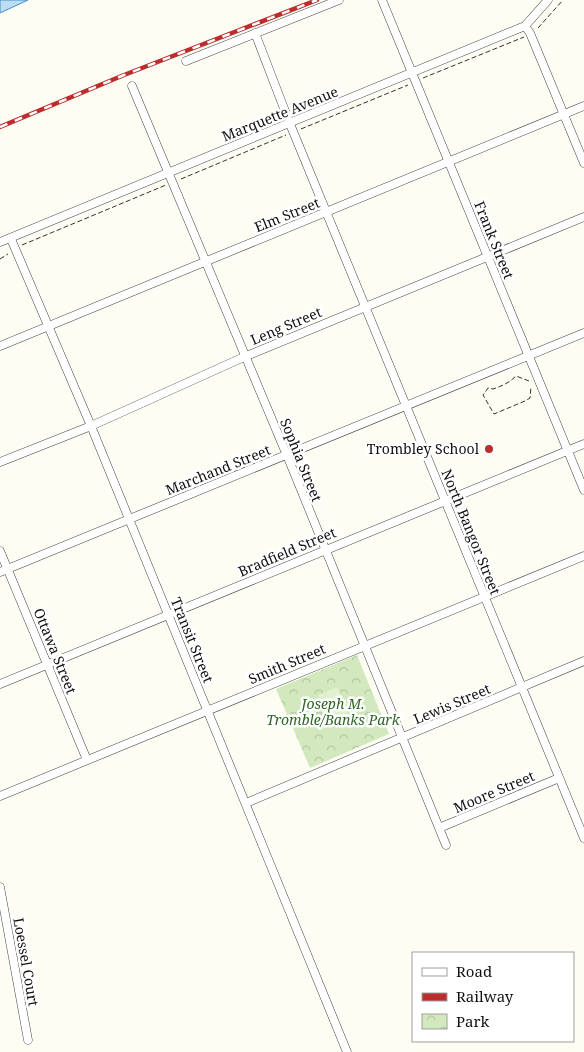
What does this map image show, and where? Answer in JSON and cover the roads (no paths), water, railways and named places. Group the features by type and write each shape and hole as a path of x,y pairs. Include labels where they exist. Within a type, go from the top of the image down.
{"street":[{"path":"186,61 339,0"},
{"name":"Frank Street","path":"382,0 584,490"},
{"name":"Marquette Avenue","path":"0,242 12,239 524,26 548,0"},
{"path":"524,26 530,33 584,163"},
{"name":"North Bangor Street","path":"255,33 290,124 584,838"},
{"name":"Sophia Street","path":"132,86 404,738 446,845"},
{"name":"Elm Street","path":"0,346 584,106"},
{"name":"Leng Street","path":"0,462 91,426 244,357 584,217"},
{"name":"Marquette Avenue","path":"0,247 12,239"},
{"name":"Transit Street","path":"12,239 169,615 347,1052"},
{"name":"Marchand Street","path":"4,571 584,333"},
{"name":"Bradfield Street","path":"0,684 584,444"},
{"name":"Ottawa Street","path":"0,551 4,571 87,760"},
{"name":"Smith Street","path":"0,796 584,556"},
{"name":"Lewis Street","path":"246,803 584,661"},
{"name":"Moore Street","path":"439,828 559,778"},
{"name":"Loessel Court","path":"0,887 28,1040"}],"water":[{"path":"0,0 28,0 0,13"}],"railway":[{"path":"0,127 124,75 317,0"}],"place":[{"name":"Trombley School","path":"489,449"}],"park label":[{"name":"Joseph M. Tromble/Banks Park","path":"333,712"}]}
